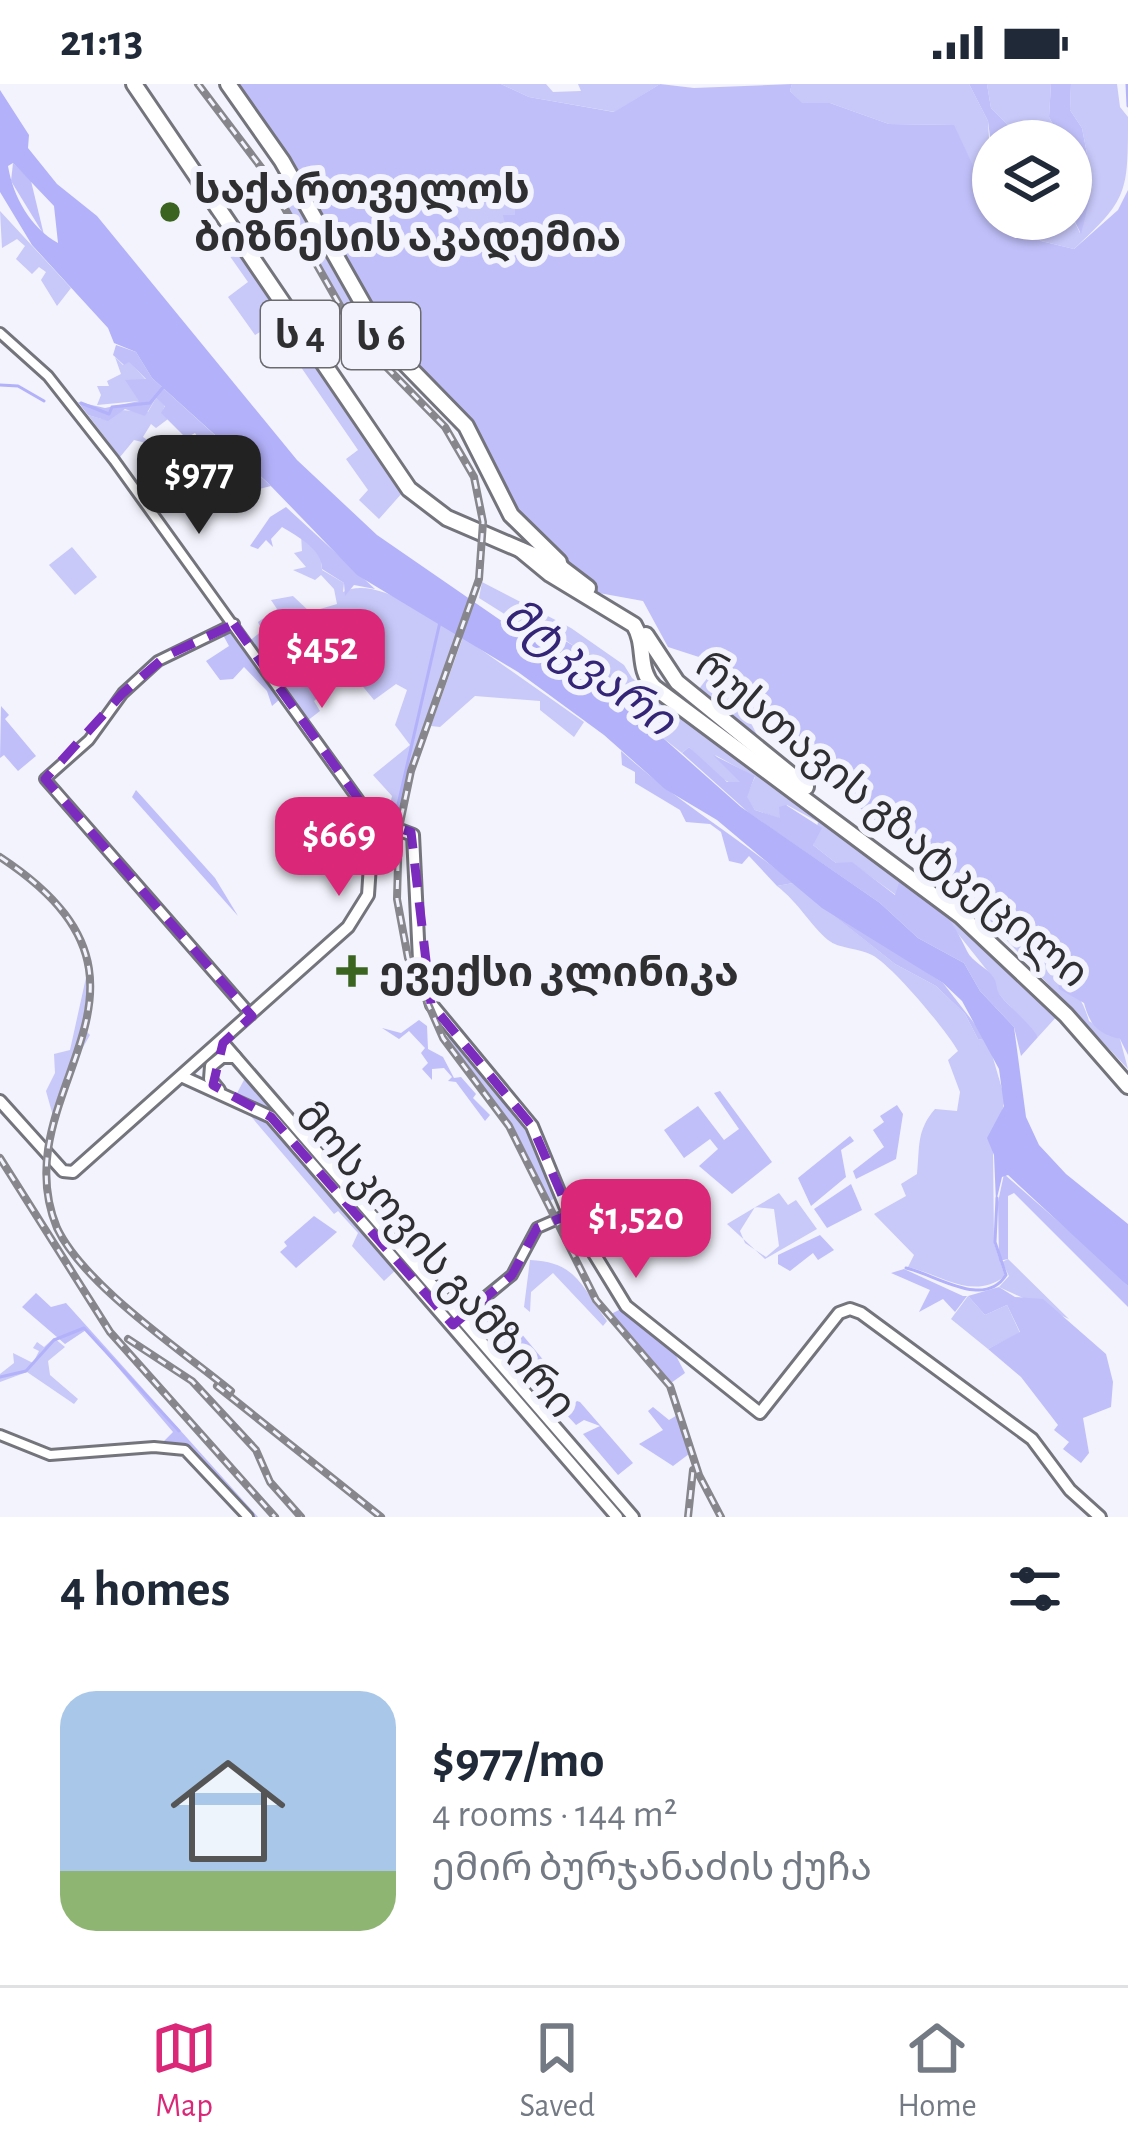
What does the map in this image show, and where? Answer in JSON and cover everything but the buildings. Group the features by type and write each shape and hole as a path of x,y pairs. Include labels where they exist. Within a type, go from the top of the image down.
{"highway":[{"name":"რუსთავის გზატკეცილი","path":"134,84 398,476 434,511 555,569 634,625 642,639 644,673 654,687 855,831 961,916 1083,1027 1128,1086"},
{"name":"ს 6","path":"224,84 284,175 375,339 458,425 505,518 555,569"},
{"name":"რუსთავის გზატკეცილი","path":"1094,1040 1128,1074"}],"main road":[{"path":"0,1101 68,1173 223,1043 356,917 369,888 373,820 411,832 418,960 430,1001 532,1126 570,1214 632,1313 760,1413 843,1309 861,1313 1032,1439 1070,1490 1100,1517"},
{"name":"მოსკოვის გამზირი","path":"223,1043 597,1485 633,1517"},
{"path":"222,1092 211,1082 210,1068 219,1058 236,1057"},
{"name":"მოსკოვის გამზირი","path":"182,1077 271,1117 457,1321"},
{"name":"მოსკოვის გამზირი","path":"597,1485 617,1517"}],"street":[{"path":"0,333 62,392 373,820"},
{"path":"234,624 158,662 123,693 89,740 46,779 252,1016"},
{"path":"457,1321 512,1275 537,1228 570,1214"},
{"path":"0,1435 50,1456 154,1447 185,1450 248,1517"}],"highlighted area":[{"path":"234,624 374,821 411,832 431,1004 532,1126 570,1214 537,1228 512,1275 453,1325 271,1117 213,1085 223,1043 252,1016 45,779 123,693 166,656"}],"shaded area":[{"path":"230,84 501,84 529,97 614,112 660,84 694,88 792,84 790,91 802,103 830,103 889,124 954,125 972,163 972,240 1040,240 1074,249 1092,240 1092,233 1118,210 1128,190 1128,1055 1120,1039 1096,1027 1084,1003 1059,989 1044,958 987,922 936,865 846,796 811,747 791,752 776,742 702,658 668,647 643,601 599,593 518,521 468,424 394,352","holes":["488,178 515,208 515,215 503,215 508,238 501,243 490,238 475,247 454,210 465,188"]},
{"path":"501,84 546,84 553,92 581,91 578,84 660,84 615,112 529,97"},
{"path":"792,84 969,84 987,120 972,120 972,164 953,125 889,124 830,103 802,104 790,91"},
{"path":"969,84 987,84 991,108 1003,120 987,120"},
{"path":"987,84 1051,84 1051,120 1003,120 991,108"},
{"path":"1051,84 1071,84 1070,110 1077,120 1049,117"},
{"path":"1071,84 1117,84 1120,107 1128,117 1121,193 1092,231 1092,120 1077,120 1070,110"},
{"path":"0,90 29,135 28,148 57,184 97,216 297,460 377,535 516,631 585,669 741,807 880,903 918,938 964,963 980,991 1014,1027 1026,1117 1039,1145 1066,1174 1128,1224 1128,1286 1008,1175 1002,1177 996,1202 994,1155 987,1138 1004,1106 999,1069 962,1001 943,983 822,908 717,820 665,789 604,735 518,672 357,575 267,482 152,378 136,352 114,343 108,328 32,245 0,192","holes":["13,163 54,206 58,243 25,210 8,166"]},
{"path":"13,163 31,181 44,235 11,181"},
{"path":"488,178 515,208 515,215 504,216 508,238 474,247 454,210 465,188"},
{"path":"293,200 391,365 384,366 363,342 285,204"},
{"path":"0,211 71,288 57,306 41,280 46,272 39,267 32,274 16,259 25,246 17,239 2,248"},
{"path":"226,228 403,492 379,519 359,500 368,490 346,459 358,450 272,325 255,335 228,297 248,282 215,235"},
{"path":"1040,240 1083,240 1074,249"},
{"path":"116,345 136,352 152,378 271,486 247,492 249,475 228,464 224,478 214,480 208,471 216,464 195,433 186,438 161,413 165,406 156,398 145,416 125,409 108,421 88,415 78,402 105,408 139,401 125,380 146,379 129,362 124,365 113,355"},
{"path":"115,357 123,365 129,361 146,380 139,401 97,405 101,395 97,386 109,386 107,381 121,374"},
{"path":"156,398 165,405 162,413 168,419 156,428 151,424 143,437 154,445 134,440 120,457 88,415 102,419 121,410 148,412"},
{"path":"286,507 375,589 354,585 345,596 344,583 322,569 314,550 282,527 271,539 273,547 266,540 258,549 250,546 270,517"},
{"path":"301,535 321,557 322,570 344,583 343,592 356,588 386,593 459,635 408,777 398,824 379,817 390,820 400,812 389,808 392,796 373,775 410,745 395,725 407,690 396,684 374,700 350,671 314,701 320,711 307,721 248,642 262,631 258,622 277,609 271,600 293,596 310,612 337,604 334,589 321,575 315,580 293,570 306,567 294,553 302,551"},
{"path":"72,547 97,577 75,595 49,565"},
{"path":"482,582 571,628 624,665 632,678 945,907 1059,1014 1038,1037 997,992 994,979 935,905 905,881 896,895 852,863 836,863 813,845 818,822 787,805 781,819 755,810 746,797 755,777 715,755 741,782 737,786 716,776 689,747 682,753 653,730 657,721 578,648 553,634 516,631 506,615 479,598"},
{"path":"539,628 602,668 657,722 653,730 585,669 524,634"},
{"path":"229,631 279,700 272,706 267,691 244,667 233,679 220,680 206,661 229,646 223,635"},
{"path":"463,637 584,722 574,737 540,710 540,701 475,696 440,727 431,726"},
{"path":"712,672 744,709 763,747 695,694"},
{"path":"1,706 9,715 5,719 36,756 18,771 4,755 0,758"},
{"path":"689,747 727,782 740,782 713,755 755,776 747,797 755,810 780,818 779,807 786,805 822,828 813,845 836,863 852,862 895,895 900,880 932,901 955,928 969,955 994,978 1000,995 1038,1037 1021,1056 1014,1027 980,991 964,963 918,938 880,903 749,813 682,753"},
{"path":"621,751 793,883 777,886 749,856 742,864 729,861 721,832 710,824 686,822 680,810 635,783 635,772 622,765"},
{"path":"136,790 215,878 238,916 132,797"},
{"path":"793,883 895,964 936,986 965,1014 978,1039 988,1041 1005,1099 993,1149 994,1243 1005,1276 993,1283 957,1284 908,1267 914,1255 874,1214 906,1196 901,1184 917,1174 922,1132 935,1109 957,1111 960,1092 948,1060 958,1051 893,972 872,955 828,940 777,886"},
{"path":"800,889 943,983 988,1041 978,1039 965,1014 936,986 895,964"},
{"path":"999,932 1028,947 1066,979 1089,1021 1120,1039 1128,1069"},
{"path":"87,973 82,1027 90,1035 70,1070 50,1146 45,1145 53,1116 46,1091 55,1073 54,1054 70,1050"},
{"path":"419,1020 427,1026 428,1049 443,1057 454,1078 461,1077 476,1094 473,1098 490,1115 485,1121 456,1082 448,1081 452,1077 444,1068 432,1069 432,1080 422,1069 428,1063 421,1053 425,1048 409,1031 399,1039 382,1028 401,1033"},
{"path":"444,1023 530,1129 560,1195 550,1201 513,1129 448,1038"},
{"path":"242,1072 455,1314 450,1318 266,1111 236,1095 245,1078"},
{"path":"720,1091 772,1162 732,1194 699,1166 718,1149 710,1139 684,1158 664,1130 698,1106 724,1140 739,1129 714,1093"},
{"path":"897,1105 903,1114 896,1159 856,1179 853,1171 884,1147 873,1130 884,1122 880,1116"},
{"path":"243,1107 264,1114 399,1267 384,1281 352,1246 358,1233 338,1211 334,1214"},
{"path":"850,1136 854,1141 841,1150 846,1177 811,1206 798,1178"},
{"path":"1004,1174 1114,1270 1128,1286 1128,1307 1014,1193 1008,1196 1008,1259 999,1261 998,1202"},
{"path":"851,1184 862,1210 827,1228 814,1209"},
{"path":"779,1193 788,1205 796,1200 817,1229 765,1259 755,1249 766,1257 779,1246 774,1209 755,1207"},
{"path":"755,1207 740,1231 743,1239 727,1224"},
{"path":"314,1216 337,1232 296,1268 280,1252 287,1246 284,1242"},
{"path":"820,1235 834,1250 818,1260 813,1253 790,1271 778,1264 778,1255"},
{"path":"1008,1259 1069,1319 999,1287 1009,1276 1002,1262"},
{"path":"530,1260 558,1265 576,1278 607,1321 603,1326 553,1273 531,1292 530,1312 524,1307"},
{"path":"904,1269 967,1296 955,1312 943,1299 919,1312 930,1290 891,1273"},
{"path":"999,1287 1015,1297 1043,1299 1106,1354 1113,1382 1111,1407 1083,1418 1089,1453 1081,1463 1063,1449 1069,1442 1054,1430 1058,1425 1021,1377 988,1349 1020,1332 1007,1305 985,1315 968,1296"},
{"path":"36,1293 51,1307 66,1303 258,1517 251,1517 196,1453 160,1445 173,1432 86,1330 65,1344 22,1307"},
{"path":"968,1296 985,1315 1007,1305 1020,1333 988,1349 951,1319"},
{"path":"500,1308 545,1362 536,1370 544,1381 539,1385 485,1320"},
{"path":"623,1308 673,1350 685,1373 671,1383 614,1319 611,1314"},
{"path":"54,1338 65,1347 48,1361 50,1375 78,1399 74,1404 27,1372 0,1382 0,1374 14,1363 13,1353 33,1363 39,1351 33,1348 37,1342 44,1347"},
{"path":"580,1402 633,1463 618,1475 583,1434 600,1426 584,1420 576,1425 564,1412"},
{"path":"653,1407 669,1420 679,1414 689,1454 673,1466 639,1444 663,1430 648,1411"}],"waterway":[{"path":"1127,84 1128,106"},
{"path":"0,385 18,386 44,401"},
{"path":"81,403 109,414 112,407 150,403 165,385"},
{"path":"394,822 440,622"},
{"path":"906,1268 972,1290 997,1285 1006,1275 995,1242 997,1198"},
{"path":"0,1377 26,1371 54,1340 84,1328 179,1431"}],"railway":[{"path":"198,84 263,170 359,339 445,427 474,477 483,522 479,579 411,771 399,828 397,899 408,958 443,1038 509,1126 596,1300 670,1386 699,1475 721,1517"},
{"path":"0,857 57,905 84,950 90,995 52,1130 46,1177 57,1228 70,1250 111,1294 231,1391"},
{"path":"0,1158 110,1332 275,1517"},
{"path":"128,1339 192,1381 256,1450 270,1482 301,1517"},
{"path":"217,1386 381,1517"},
{"path":"688,1517 693,1470"}],"place":[{"name":"საქართველოს ბიზნესის აკადემია","path":"170,212"},
{"name":"ევექსი კლინიკა","path":"352,971"}],"water label":[{"name":"მტკვარი","path":"590,666"}]}
